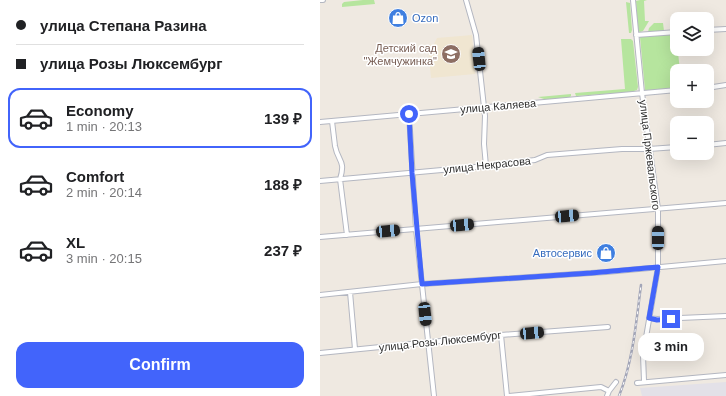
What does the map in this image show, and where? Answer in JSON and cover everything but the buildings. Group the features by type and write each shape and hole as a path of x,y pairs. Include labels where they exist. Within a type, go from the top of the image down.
{"street":[{"path":"466,0 476,35 485,116 484,144 486,166"},
{"name":"улица Пржевальского","path":"633,0 642,93 658,209 658,267 643,355 644,381"},
{"path":"714,30 726,29"},
{"path":"636,36 670,33"},
{"path":"714,87 726,85"},
{"name":"улица Каляева","path":"320,122 670,91"},
{"path":"409,114 416,229 434,396"},
{"path":"332,121 335,147 342,163 340,179 346,234"},
{"path":"714,144 726,143"},
{"name":"улица Некрасова","path":"320,181 486,166 535,160 547,155 622,149 670,148"},
{"path":"320,237 726,203"},
{"path":"320,295 422,284 598,272 726,261"},
{"path":"350,292 355,350"},
{"path":"649,318 657,320 726,316"},
{"name":"улица Розы Люксембург","path":"320,353 501,335 608,327"},
{"path":"501,335 508,396 601,387 609,391"},
{"path":"637,383 644,381 726,375"},
{"path":"607,396 616,382"}],"shaded area":[{"name":"Детский сад \"Жемчужинка\"","path":"472,35 475,74 431,78 428,45 434,44 437,38"},
{"path":"726,382 726,396 642,396 640,388"}],"green space":[{"path":"374,0 375,4 342,7 344,2"},
{"path":"647,0 644,1 645,21 649,21 643,31 640,32 638,31 636,1"},
{"path":"626,2 630,3 631,33 629,33"},
{"path":"654,23 663,23 664,31 648,32 649,28"},
{"path":"670,34 670,56 678,56 679,64 670,64 670,90 645,90 640,37"},
{"path":"621,39 631,39 633,41 638,87 637,90 631,92 576,96 575,93 625,89"},
{"path":"571,94 569,98 547,100 538,97"}],"railway":[{"path":"619,396 631,356 641,285"}],"place":[{"name":"Ozon","path":"398,18"},
{"name":"Детский сад \"Жемчужинка\"","path":"451,54"},
{"name":"Автосервис","path":"606,253"}],"route":[{"path":"409,114 416,229 422,284 658,267 649,318 657,320 671,319"}]}
